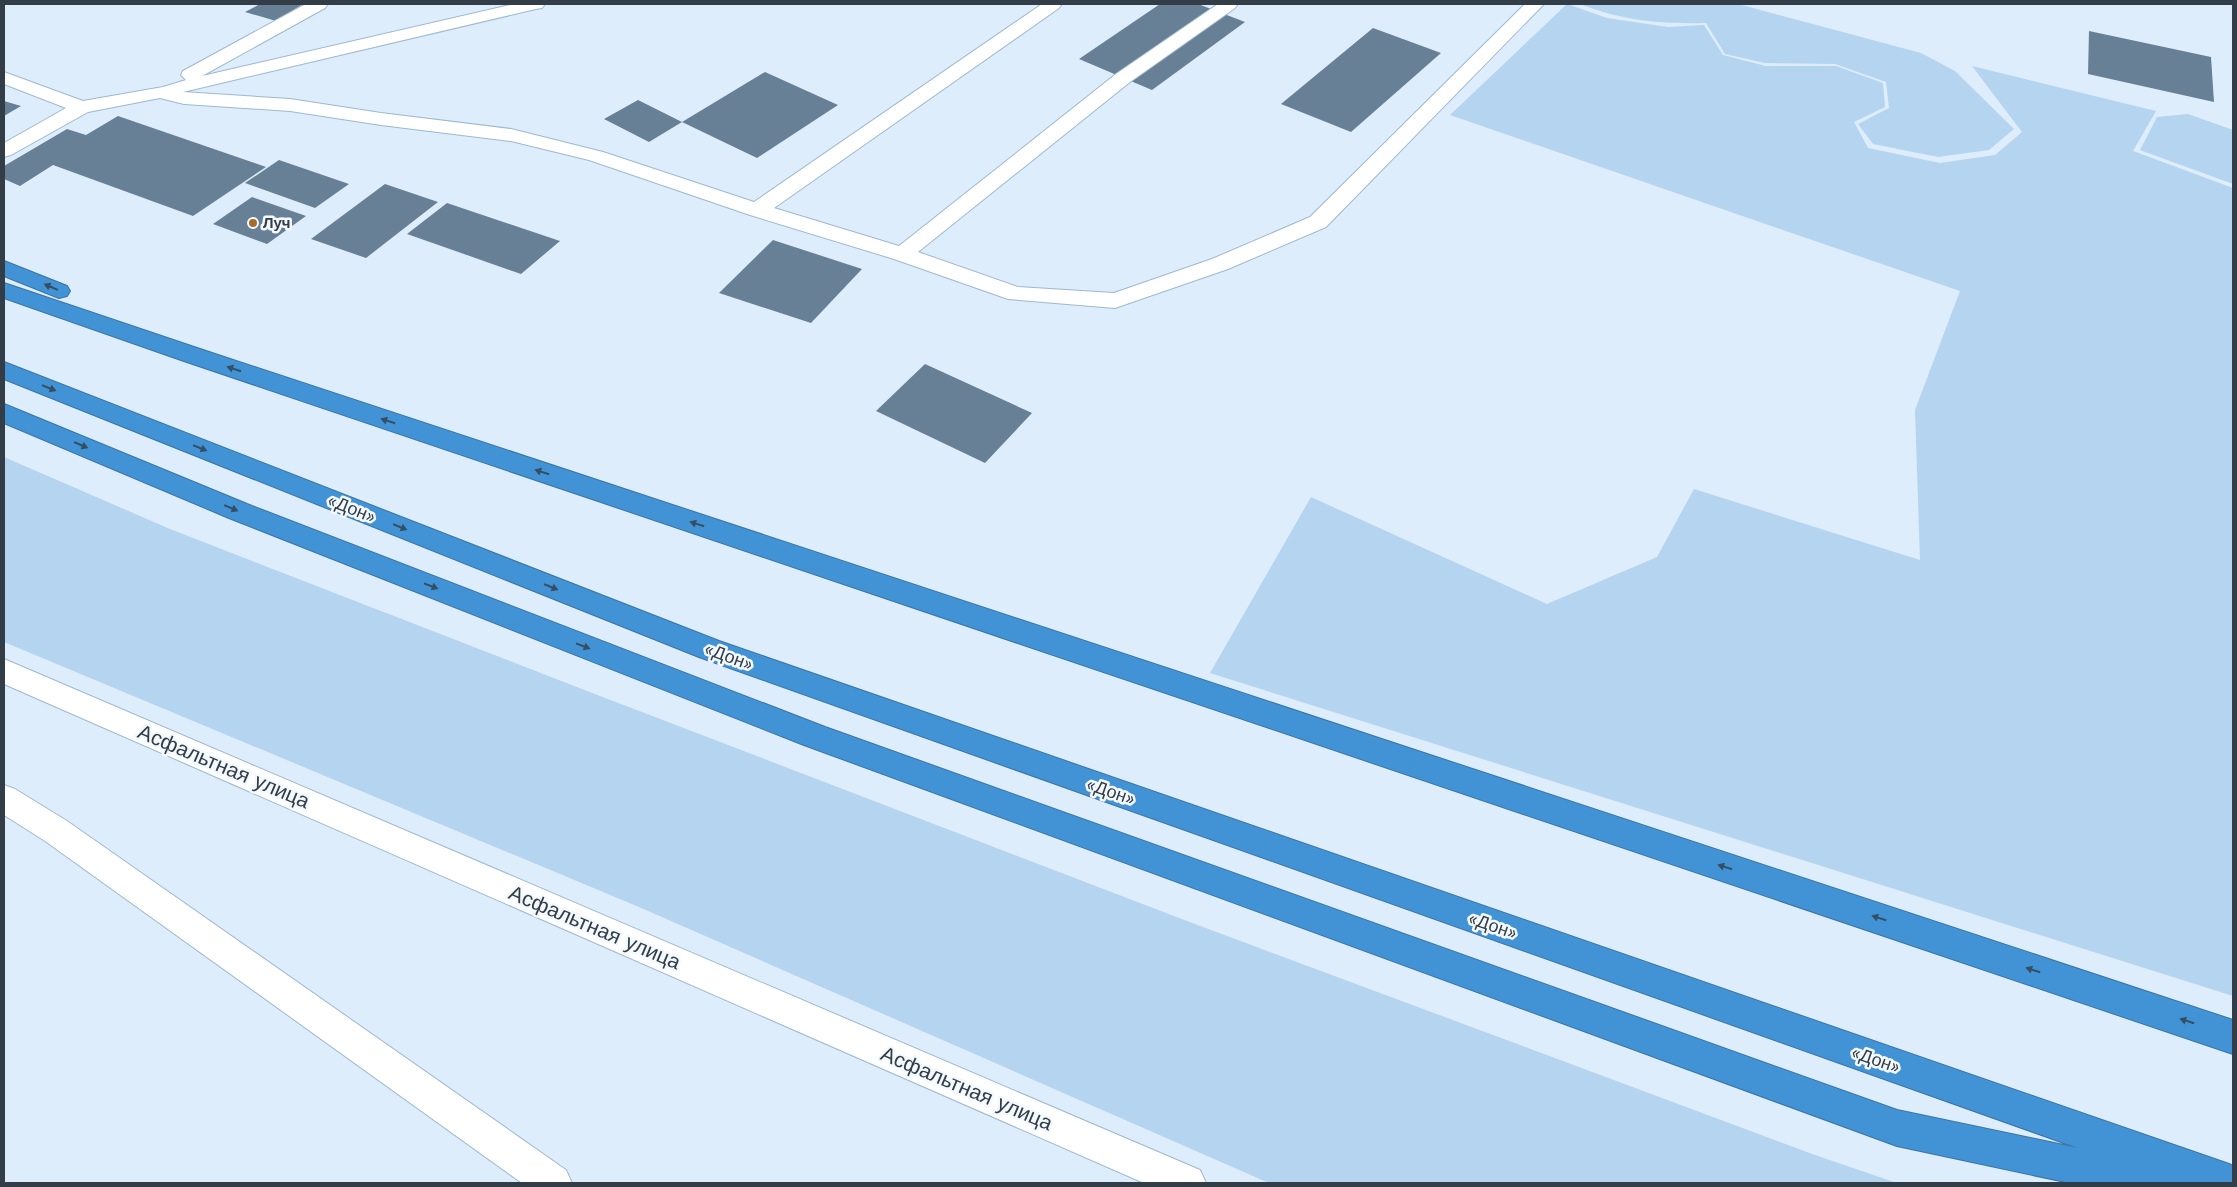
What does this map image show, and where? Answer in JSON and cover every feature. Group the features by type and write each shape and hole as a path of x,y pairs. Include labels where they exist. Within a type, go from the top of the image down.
{"highway":[{"path":"4,268 54,288 189,354"},
{"path":"4,290 189,354 2233,1037"},
{"name":"«Дон»","path":"4,370 709,649 2229,1183"},
{"path":"4,413 238,511 815,736 1897,1128 2156,1183"}],"street":[{"path":"160,92 319,4"},
{"path":"4,151 82,107 160,92 536,4"},
{"path":"757,210 1053,4"},
{"path":"902,254 1124,78 1229,4"},
{"path":"160,92 184,98 290,105 381,119 512,135 596,156 757,210 902,254 1016,294 1115,301 1220,264 1318,222 1535,4"},
{"path":"4,78 82,107"},
{"name":"Асфальтная улица","path":"4,671 1187,1183"},
{"path":"4,799 56,831 553,1183"}],"shaded area":[{"path":"1567,4 1607,18 1668,27 1704,25 1723,55 1766,66 1836,66 1883,83 1885,107 1854,122 1868,148 1940,163 1995,155 2022,132 1972,66 2156,111 2133,151 2233,188 2233,996 1210,673 1311,497 1547,604 1657,557 1694,489 1920,560 1915,410 1960,291 1450,115"},
{"path":"1580,4 1738,4 1921,53 1955,71 2014,129 1989,150 1938,157 1873,144 1858,124 1889,108 1886,82 1835,64 1765,63 1725,54 1706,23 1672,23 1627,18"},
{"path":"2188,114 2233,130 2233,184 2140,150 2157,117"},
{"path":"4,457 170,529 587,691 1187,921 1815,1155 1897,1183 1269,1183 639,907 4,642"}],"building":[{"path":"260,4 303,4 276,21 245,12"},
{"path":"1160,4 1198,4 1245,22 1152,90 1079,59"},
{"path":"1373,28 1441,53 1351,132 1281,104"},
{"path":"2089,31 2211,57 2214,102 2088,74"},
{"path":"765,72 838,105 757,158 682,122"},
{"path":"638,100 682,122 649,142 604,119"},
{"path":"4,101 21,106 4,116"},
{"path":"118,116 266,167 193,216 53,165 20,186 4,179 4,166 67,129 86,135"},
{"path":"279,160 349,184 315,208 245,183"},
{"path":"385,184 438,202 366,258 311,239"},
{"path":"252,197 306,216 267,244 213,224"},
{"path":"447,203 560,241 521,274 407,234"},
{"path":"773,240 862,269 811,323 719,293"},
{"path":"925,364 1032,413 985,463 876,411"}],"place":[{"name":"Луч","path":"253,223"}]}
